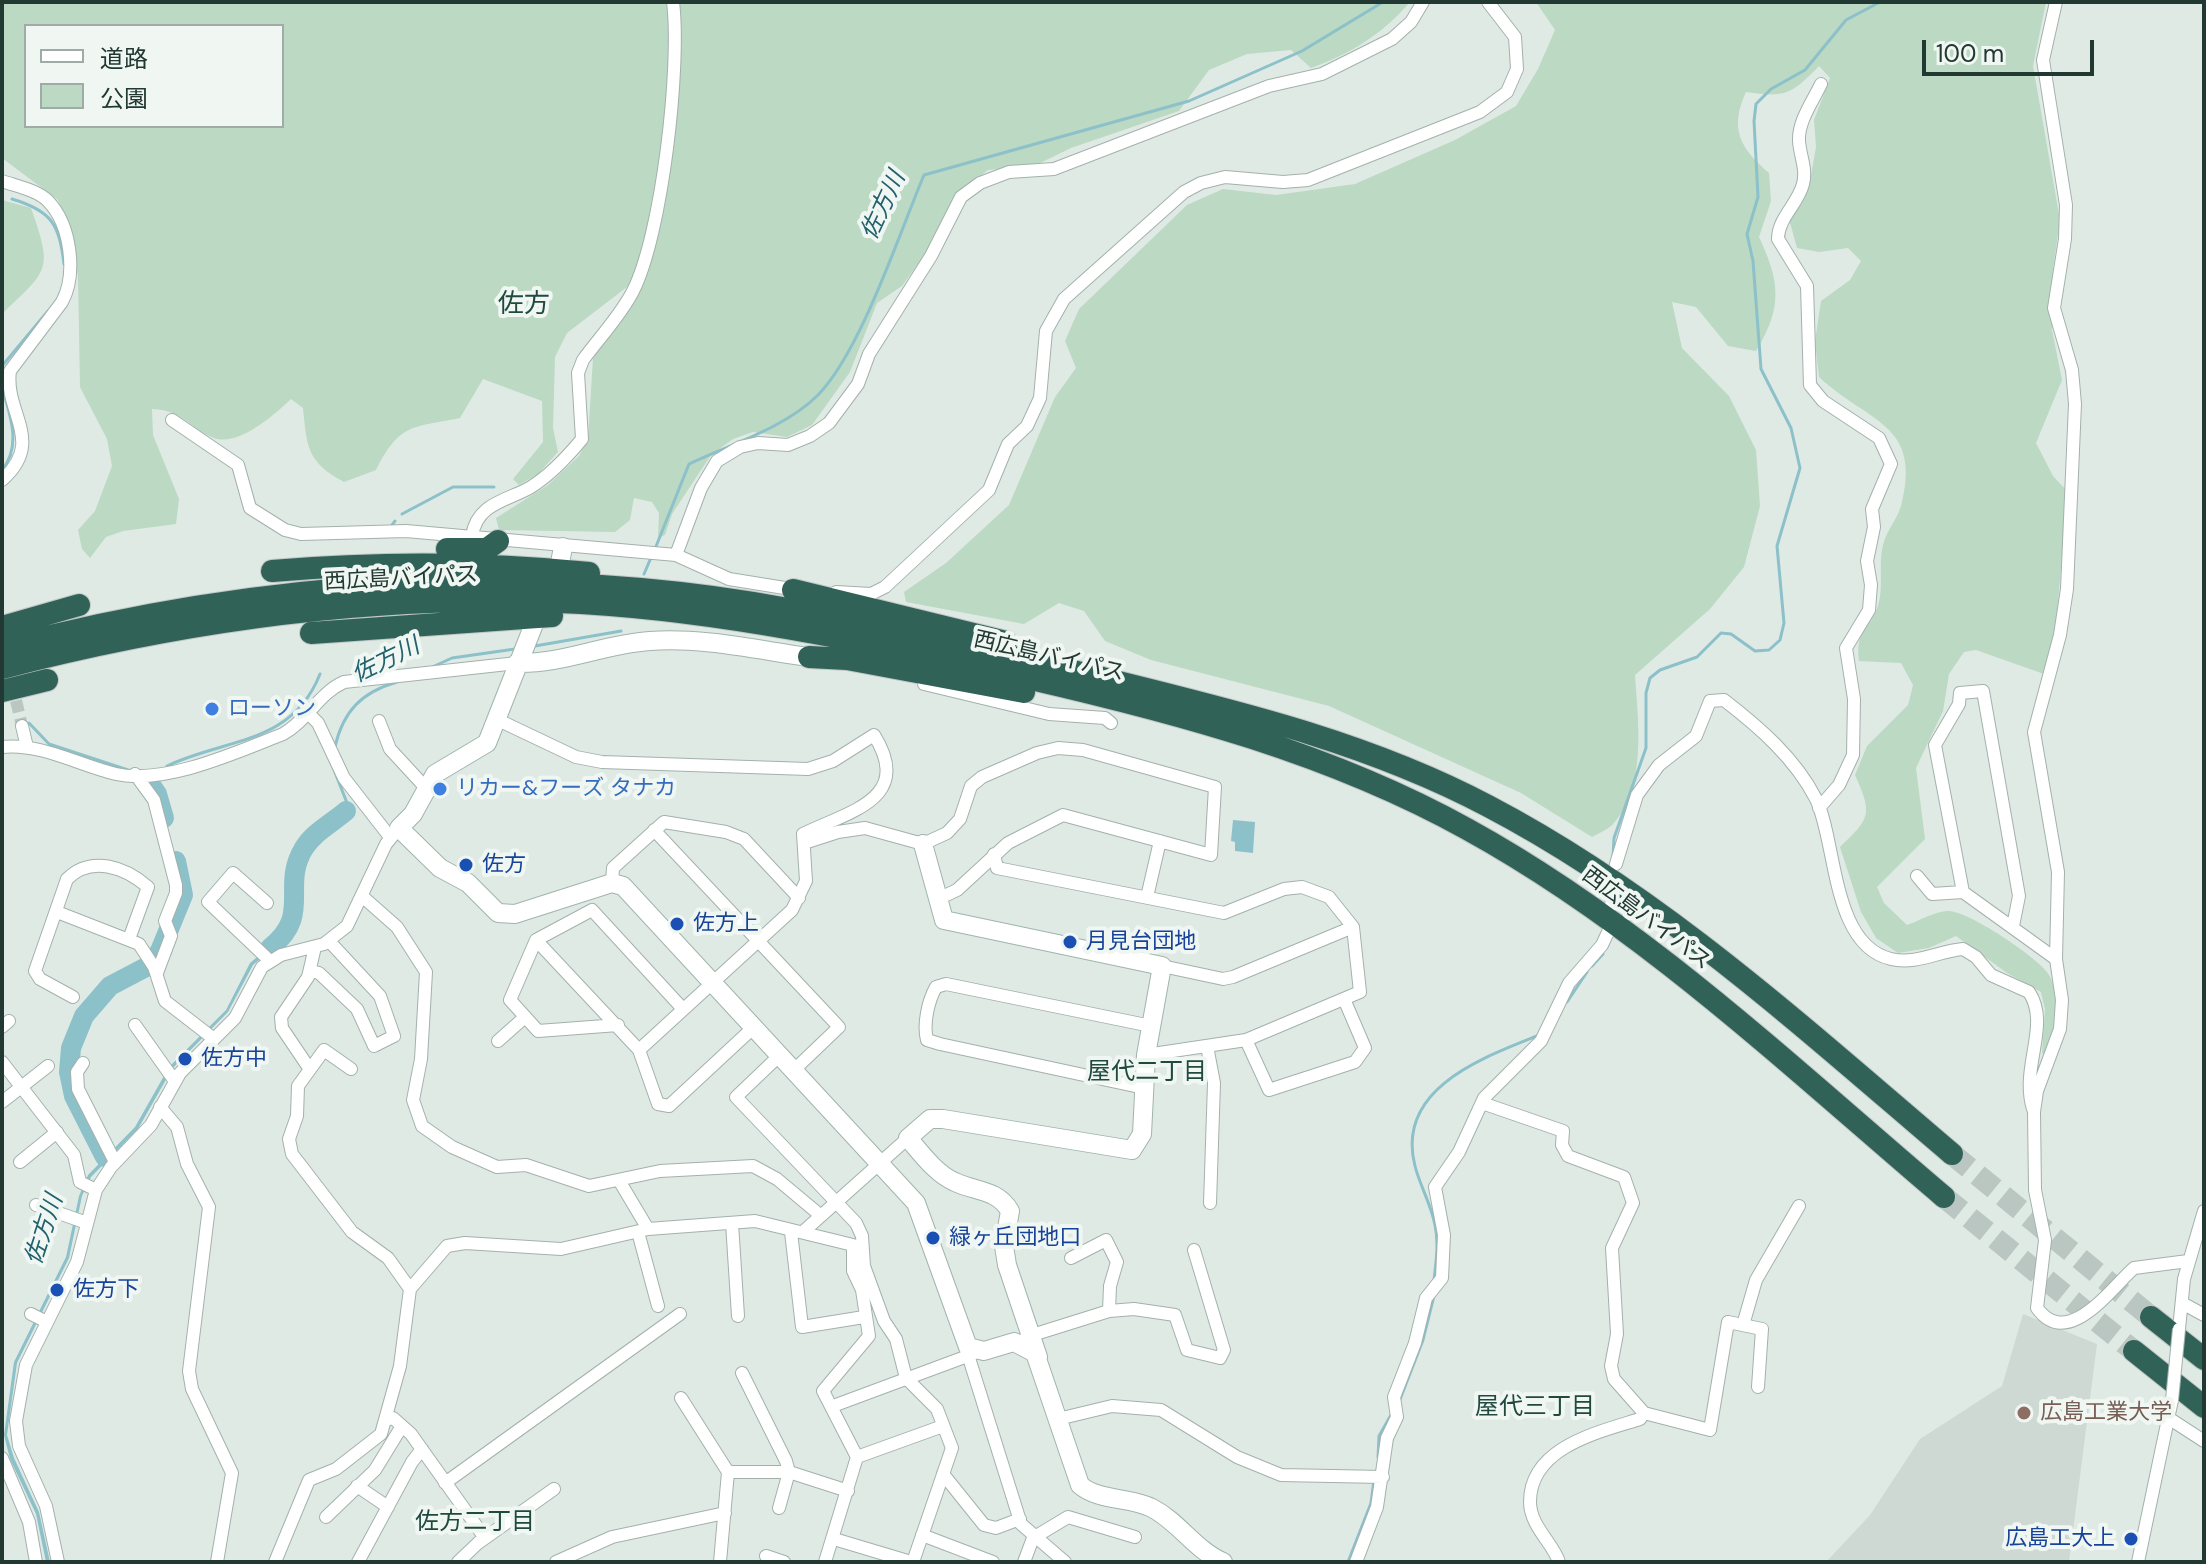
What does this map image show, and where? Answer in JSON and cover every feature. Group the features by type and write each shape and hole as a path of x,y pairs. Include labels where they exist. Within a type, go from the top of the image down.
{"highway":[{"path":"320,567 392,550 487,549 498,541"},
{"path":"272,571 452,564 530,567 790,599"},
{"name":"西広島バイパス","path":"2,648 107,622 198,606 368,587 474,583 579,586 790,599 1140,688 1329,738 1404,767 1485,804 1555,843 1685,931 1952,1154"},
{"name":"西広島バイパス","path":"2,668 172,628 349,605 501,601 614,606 701,616 865,642 1109,697 1247,736 1318,760 1391,790 1482,837 1600,914 1668,966 1944,1197"},
{"path":"2,627 79,605"},
{"path":"311,633 406,623 610,613 701,616"},
{"path":"809,657 847,659 1043,695 1109,697"},
{"path":"2,691 47,680"},
{"path":"2151,1317 2204,1359"},
{"path":"2134,1351 2204,1407"}],"street":[{"path":"472,536 473,524 503,497 530,488 582,439 578,373 583,360 634,290 655,218 671,104 673,2"},
{"path":"676,555 701,488 717,461 740,447 758,443 788,445 810,436 829,423 858,384 869,354 931,256 961,197 980,183 1009,172 1054,169 1269,86 1322,74 1392,39 1411,22 1423,2"},
{"path":"172,420 238,465 250,508 285,530 301,534 406,531 472,536 562,555 676,555 729,579 790,599 871,594 885,587 989,490 1008,444 1027,426 1040,398 1046,331 1064,299 1184,192 1225,177 1283,182 1308,180 1480,112 1507,92 1517,69 1515,37 1488,2"},
{"path":"2056,2 2043,60 2066,205 2065,239 2054,308 2072,370 2075,404 2065,600 2060,635 2034,732 2058,872 2056,959 2062,1000 2060,1029 2037,1091 2034,1112 2035,1190 2045,1240 2035,1300 2045,1318 2062,1321 2094,1309 2134,1268 2188,1261"},
{"path":"1819,808 1839,785 1853,755 1854,699 1846,648 1869,610 1871,585 1867,561 1874,527 1872,509 1891,464 1879,438 1823,401 1810,385 1807,286 1800,270 1780,248 1778,239 1782,221 1803,186 1805,171 1798,138 1801,124 1821,84"},
{"path":"2,181 47,201 64,230 71,271 69,289 62,302 10,371 23,435 22,452 2,480"},
{"path":"266,956 315,947 329,941 352,918 395,832 413,814 425,787 435,774 482,748 534,624"},
{"path":"2,747 27,747 115,773 147,774 283,734 330,689 352,679 564,660 632,643 665,640 809,657 834,666 891,675 1049,714 1105,718 1111,723"},
{"path":"1963,892 1935,745 1959,704 1960,693 1983,691 2019,896 2013,926"},
{"path":"1616,864 1637,795 1659,765 1692,741 1707,706 1717,699 1724,700 1764,731 1815,797 1848,916 1865,944 1889,959 1907,961 1963,949 1976,957 1991,975 2029,992 2038,1013 2027,1082 2034,1112"},
{"path":"308,713 318,723 336,763 377,823 395,832 440,868 468,883 498,913 515,914 612,883 623,886 879,1162 921,1211 972,1349 1020,1519 1033,1538 1065,1562"},
{"path":"496,719 576,757 602,762 808,769 833,761 874,735 889,767 883,789 865,805 803,834 806,881 792,910 639,1050"},
{"path":"379,721 390,749 425,787"},
{"path":"22,726 27,747"},
{"path":"804,843 838,832 865,828 923,844 947,833 960,819 971,786 982,777 1058,748 1083,750 1215,787 1211,855 1063,815 994,854 957,890 940,898"},
{"path":"147,774 176,885 168,928 153,965"},
{"path":"612,883 613,868 664,822 726,832 744,839 799,898"},
{"path":"654,830 839,1027 794,1070"},
{"path":"1147,897 1160,841"},
{"path":"923,844 944,920 1223,979 1353,927"},
{"path":"994,854 997,868 1224,913 1284,889 1302,887 1329,897 1353,927 1360,992 1246,1040 1146,1055"},
{"path":"73,997 40,979 35,971 67,879 81,869 104,865 138,878 148,887 129,939"},
{"path":"264,896 233,873 208,902 266,956"},
{"path":"1917,876 1932,894 1963,892 2056,959"},
{"path":"1611,906 1613,890"},
{"path":"363,897 397,927 426,972 421,1059 413,1100 422,1126 452,1147 497,1167 526,1165 589,1186 620,1182 660,1171 753,1166 777,1179 820,1215"},
{"path":"618,1025 538,1031 510,1000 536,940 592,910 683,1009"},
{"path":"57,912 139,944 153,965 165,1001 209,1036"},
{"path":"1356,1562 1376,1512 1387,1438 1397,1417 1394,1397 1415,1343 1426,1298 1442,1278 1444,1235 1435,1187 1459,1152 1482,1103 1500,1079 1542,1040 1569,983 1602,945 1609,930"},
{"path":"536,940 639,1050 658,1104 669,1106 754,1027"},
{"path":"311,971 319,973 357,1009 374,1046 394,1036 380,996 329,941"},
{"path":"309,1068 282,1028 281,1017 299,994 311,971 315,947"},
{"path":"36,1562 16,1421 26,1365 39,1318 77,1262 80,1221 90,1187 113,1156 145,1133 160,1107 170,1076 209,1036 235,1018 266,956"},
{"path":"798,1232 930,1119 1125,1152 1139,1144 1146,1055 1162,966"},
{"path":"1144,1088 940,1044 927,1040 925,1031 931,995 936,987 946,984 1151,1026"},
{"path":"1246,1040 1269,1090 1355,1062 1365,1048 1344,999"},
{"path":"498,1041 525,1017"},
{"path":"134,1029 170,1076"},
{"path":"1207,1046 1214,1083 1210,1203"},
{"path":"351,1069 324,1050 309,1068 298,1086 297,1116 289,1139 292,1154 352,1232 388,1258 410,1289"},
{"path":"780,1055 736,1097 856,1223 862,1236 864,1266 884,1321 896,1339 906,1378 937,1409 952,1448 912,1562 834,1539"},
{"path":"2,1062 74,1155 90,1187"},
{"path":"2,1102 48,1066"},
{"path":"86,1069 76,1084 113,1156"},
{"path":"1482,1103 1563,1131 1562,1145 1568,1156 1624,1177 1633,1203 1612,1248 1617,1334 1611,1366 1614,1379 1644,1413 1710,1430 1728,1322 1762,1329 1758,1387"},
{"path":"160,1107 177,1127 187,1164 209,1207 189,1371 192,1389 232,1473 217,1562"},
{"path":"20,1162 57,1132"},
{"path":"908,1138 943,1175 1003,1199 1011,1221 1004,1246 1007,1265 1077,1479 1085,1490 1154,1509 1204,1552 1223,1562"},
{"path":"620,1182 643,1231 658,1306"},
{"path":"1743,1325 1756,1280 1799,1206"},
{"path":"38,1210 80,1221"},
{"path":"2138,1562 2170,1419 2188,1261 2204,1211"},
{"path":"275,1562 309,1480 336,1469 381,1434 400,1366 410,1289 447,1246 465,1243 561,1249 643,1231 755,1221 853,1245 853,1271 862,1290 869,1336 823,1391 857,1457 825,1562"},
{"path":"732,1223 738,1316"},
{"path":"798,1232 802,1327 864,1317"},
{"path":"1071,1258 1106,1240 1117,1262 1110,1286 1109,1311"},
{"path":"833,1406 972,1349 1007,1343 1109,1311 1134,1309 1175,1315 1187,1350 1220,1358 1224,1350 1194,1250"},
{"path":"2182,1303 2204,1315"},
{"path":"445,1483 680,1314"},
{"path":"1007,1343 1030,1347 1039,1360"},
{"path":"742,1373 789,1472 779,1508"},
{"path":"681,1398 728,1472 720,1562"},
{"path":"1058,1419 1112,1406 1161,1410 1237,1457 1281,1475 1383,1477"},
{"path":"1559,1562 1543,1540 1530,1503 1536,1475 1548,1459 1594,1432 1640,1419 1644,1413"},
{"path":"385,1420 393,1418 422,1449 485,1538"},
{"path":"2170,1419 2204,1441"},
{"path":"326,1517 375,1470 402,1426"},
{"path":"857,1457 943,1426"},
{"path":"358,1562 422,1449"},
{"path":"2,1458 6,1478 26,1486 49,1514 58,1562"},
{"path":"728,1472 789,1472 848,1491"},
{"path":"943,1474 984,1525 996,1528 1020,1519"},
{"path":"357,1486 388,1507"},
{"path":"458,1562 485,1538 554,1489"},
{"path":"556,1562 612,1537 725,1513"},
{"path":"1024,1562 1033,1538 1068,1517 1135,1537"},
{"path":"922,1535 993,1562"},
{"path":"766,1556 784,1562"}],"shaded area":[{"name":"広島工業大学","path":"2023,1314 2097,1344 2069,1562 1826,1562 1870,1515 1920,1439 2002,1386"}],"green space":[{"path":"2,2 1410,2 1377,33 1352,49 1311,68 1291,50 1247,54 1209,70 1179,111 1071,148 1032,167 988,170 957,195 930,247 902,286 877,303 850,372 812,425 787,437 753,432 733,439 711,455 672,514 665,535 658,538 659,513 652,502 634,498 630,520 615,532 499,530 496,518 548,485 579,456 588,439 593,358 640,291 650,252 627,287 567,333 555,357 553,428 558,452 538,474 519,485 513,479 543,442 542,401 483,379 460,418 409,430 392,443 376,470 344,482 316,460 308,444 303,408 291,399 256,428 224,440 205,434 179,416 152,409 153,435 179,499 176,524 123,531 106,537 90,558 82,549 78,530 95,511 112,466 107,439 80,387 78,277 72,235 58,200 2,158"},
{"path":"1536,2 2046,2 2033,66 2060,220 2053,269 2052,330 2062,380 2036,443 2053,476 2067,491 2056,628 2044,674 1976,650 1964,652 1949,674 1943,711 1916,768 1925,839 1877,887 1884,903 1907,925 1938,913 1957,913 2000,935 2047,972 2052,980 2056,1002 2055,1025 2046,1056 2042,1053 2045,1009 2041,992 2007,973 1956,936 1929,948 1898,953 1876,938 1861,912 1840,847 1858,829 1866,815 1855,775 1867,746 1908,705 1913,685 1901,663 1859,661 1858,650 1861,636 1878,606 1883,545 1901,506 1906,479 1904,457 1898,441 1887,428 1819,377 1815,341 1821,301 1850,280 1861,261 1848,248 1819,252 1797,248 1789,219 1809,187 1816,147 1814,120 1830,78 1819,66 1802,83 1787,92 1746,92 1738,117 1744,146 1769,173 1771,201 1759,237 1771,268 1776,294 1771,321 1756,351 1728,346 1696,307 1672,302 1682,348 1729,396 1756,450 1760,506 1744,567 1710,609 1635,675 1638,732 1636,771 1624,807 1614,823 1604,831 1592,837 1521,793 1329,706 1151,660 1105,641 1084,611 1059,603 1024,624 906,602 904,592 946,563 1009,505 1055,397 1076,368 1065,341 1079,309 1187,205 1223,189 1276,195 1355,184 1455,140 1516,106 1538,69 1555,30"},
{"path":"2,200 31,208 44,257 38,277 2,314"}],"water":[{"path":"1233,820 1255,822 1253,853 1235,851 1235,842 1231,841"},
{"path":"282,936 284,939 253,965 228,1012 172,1069 138,1129 91,1177 82,1196 69,1258 17,1363 7,1435 39,1512 50,1562 46,1562 36,1514 10,1459 4,1435 14,1362 66,1257 79,1196 88,1175 135,1127 169,1067 226,1010 250,963"}],"waterway":[{"name":"佐方川","path":"655,549 689,464 790,417 818,395 834,375 864,322 924,175 1189,101 1302,51 1383,2"},
{"path":"1613,857 1614,838 1646,748 1646,693 1650,678 1660,670 1697,657 1721,633 1731,634 1755,651 1769,650 1780,640 1784,623 1777,546 1800,468 1791,428 1761,369 1753,261 1747,234 1758,197 1756,104 1771,89 1805,70 1846,20 1880,2"},
{"path":"12,199 45,214 51,221 56,229 64,264"},
{"path":"2,366 48,311"},
{"path":"2,388 13,440 12,451 2,470"},
{"path":"402,514 453,487 494,487"},
{"path":"392,525 395,521"},
{"name":"佐方川","path":"644,574 650,560"},
{"name":"佐方川","path":"535,646 621,631"},
{"name":"佐方川","path":"430,668 452,658 515,649"},
{"path":"167,766 275,727 293,714 308,697 320,674"},
{"name":"佐方川","path":"335,747 343,723 356,705 374,691 397,682"},
{"path":"29,723 49,744 128,770"},
{"name":"佐方川","path":"331,762 347,803 346,811"},
{"path":"154,790 157,779"},
{"path":"149,782 157,794 164,818"},
{"name":"佐方川","path":"270,948 290,924 297,862 304,848 318,832 346,811"},
{"path":"105,1157 74,1096 69,1072 71,1048 84,1016 110,986 150,965 160,951 183,895 176,861"},
{"path":"1592,966 1603,954"},
{"path":"1567,1002 1587,972"},
{"path":"1434,1280 1436,1232 1415,1166 1412,1139 1418,1116 1430,1097 1448,1080 1469,1066 1537,1036"},
{"path":"1399,1402 1423,1340 1434,1296"},
{"path":"1378,1457 1379,1436 1391,1415"},
{"path":"1348,1562 1371,1503 1374,1480"}],"tunnel":[{"path":"12,683 22,726"},
{"path":"1952,1154 2151,1317"},
{"path":"1944,1197 2134,1351"}],"place":[{"name":"ローソン","path":"212,709"},
{"name":"リカー&フーズ タナカ","path":"440,789"},
{"name":"佐方","path":"466,865"},
{"name":"佐方上","path":"677,924"},
{"name":"月見台団地","path":"1070,942"},
{"name":"佐方中","path":"185,1059"},
{"name":"緑ヶ丘団地口","path":"933,1238"},
{"name":"佐方下","path":"57,1290"},
{"name":"広島工業大学","path":"2024,1413"},
{"name":"広島工大上","path":"2131,1539"}],"district":[{"name":"佐方","path":"524,305"},
{"name":"屋代二丁目","path":"1147,1073"},
{"name":"屋代三丁目","path":"1535,1408"},
{"name":"佐方二丁目","path":"475,1523"}]}
